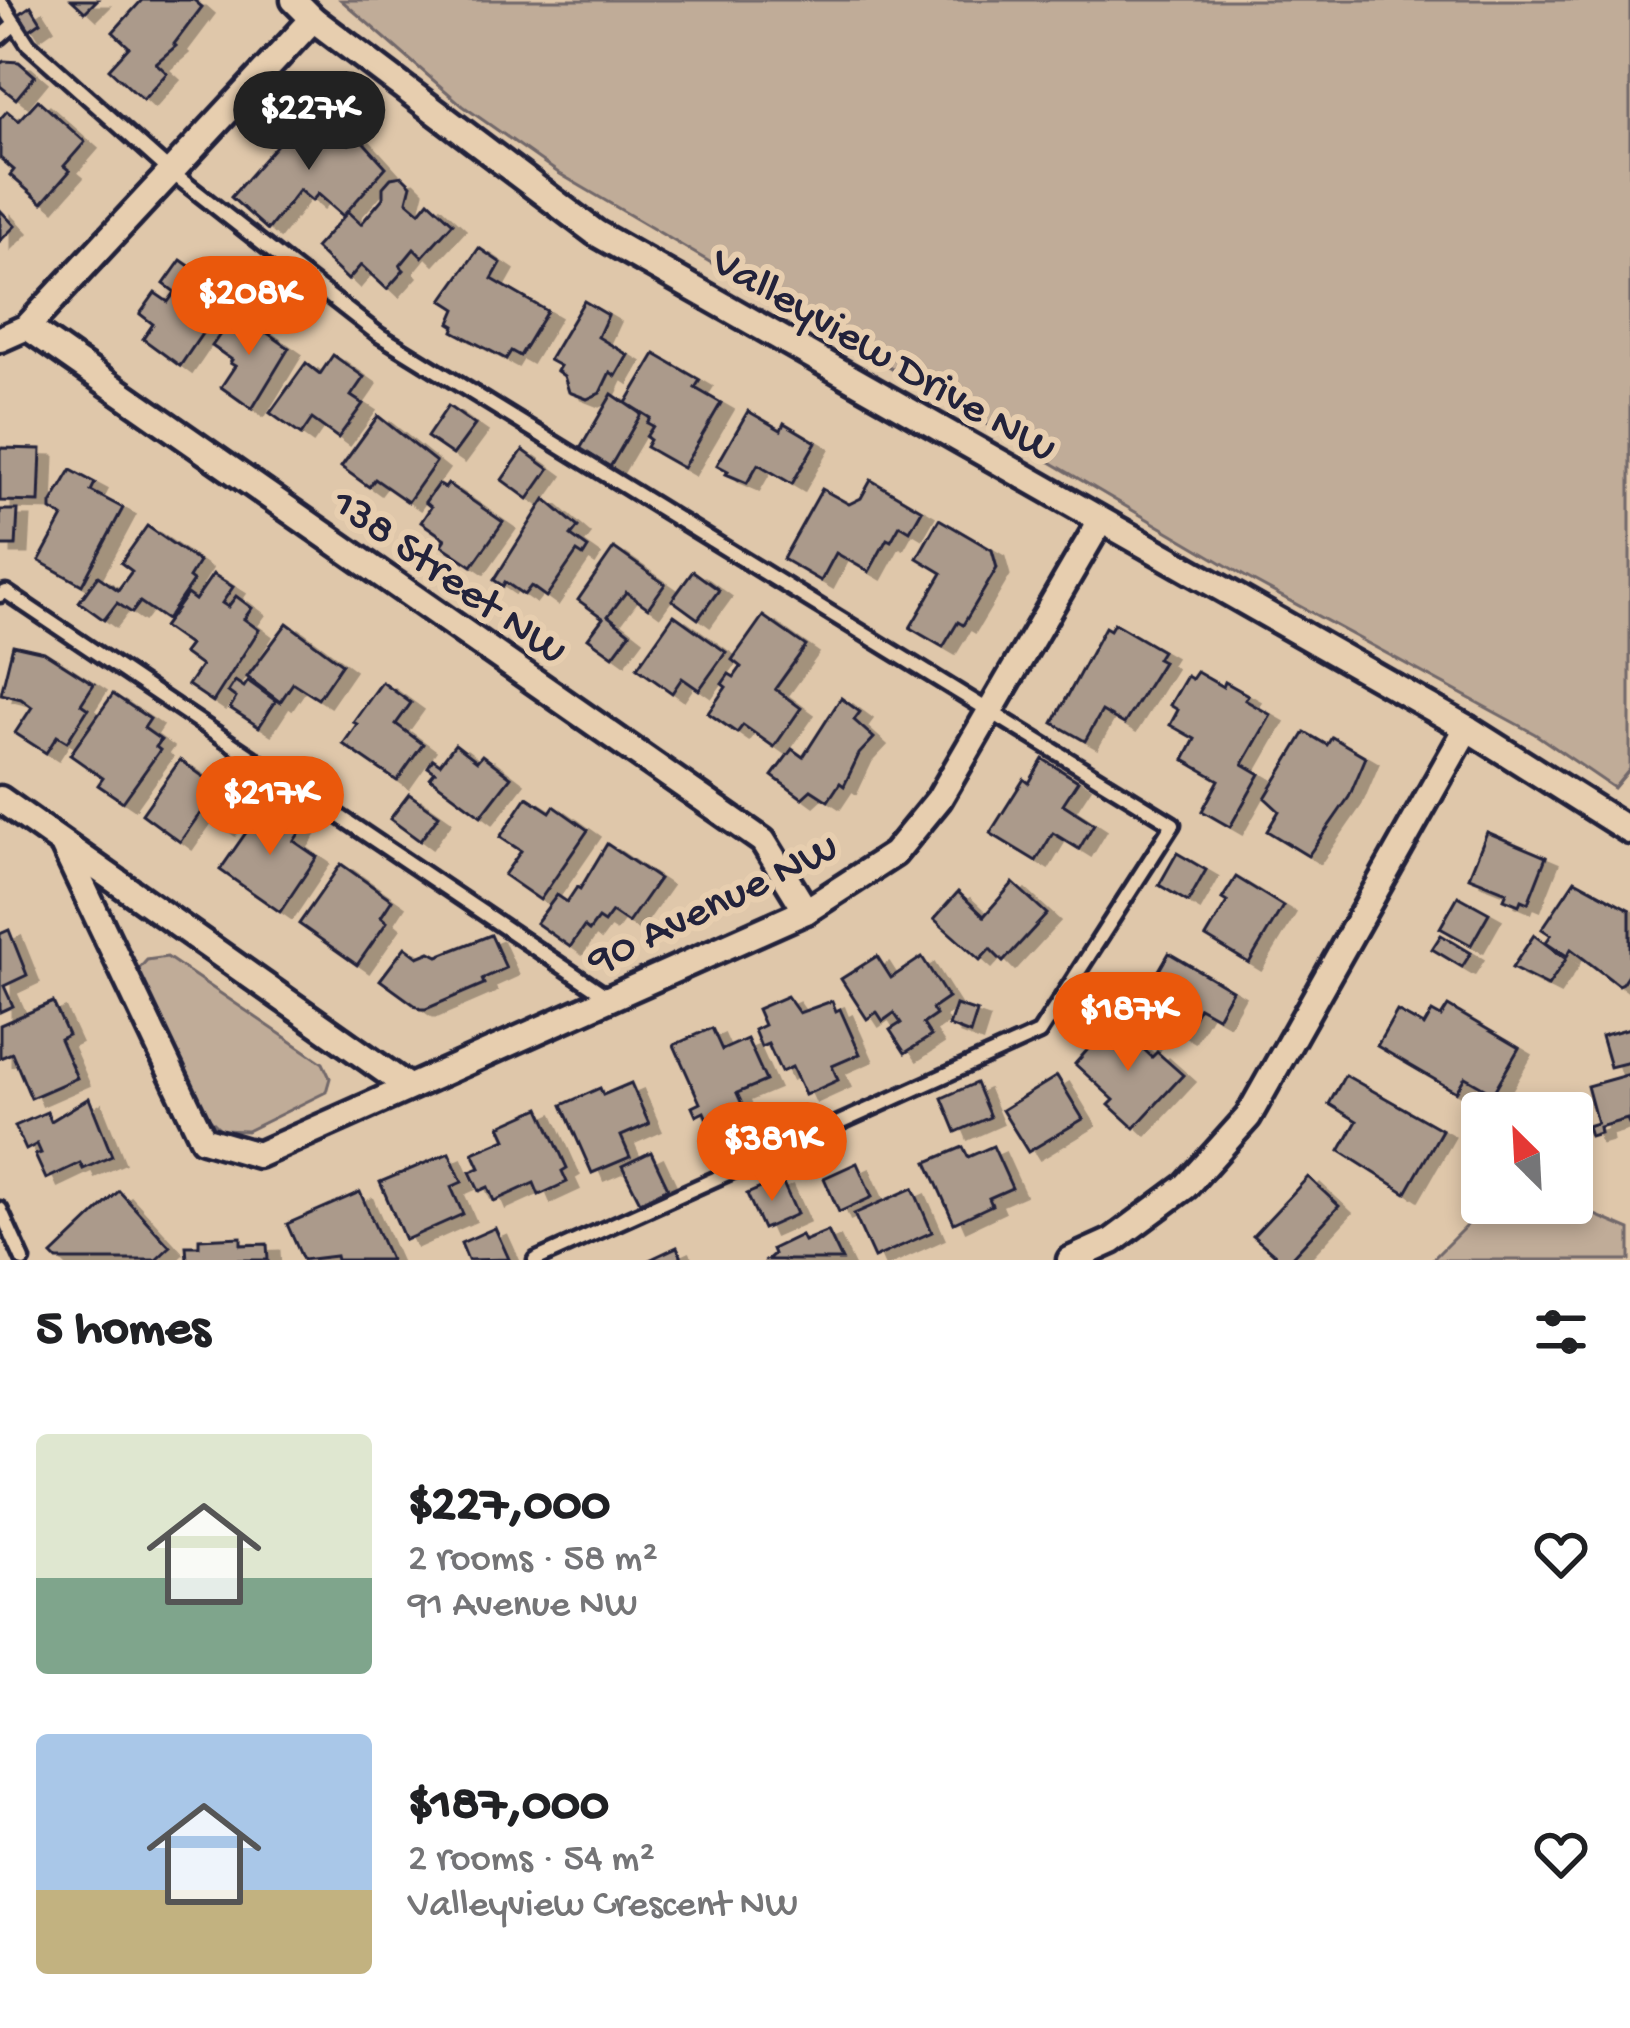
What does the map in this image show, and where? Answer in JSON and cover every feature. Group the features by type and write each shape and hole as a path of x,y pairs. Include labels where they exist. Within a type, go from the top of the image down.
{"street":[{"path":"0,339 27,327 171,172 303,9"},
{"name":"Valleyview Drive NW","path":"303,9 596,233 1467,728 1630,831"},
{"name":"138 Street NW","path":"27,327 763,841 806,911"},
{"name":"90 Avenue NW","path":"64,847 202,1139 258,1155 806,911 894,854 939,799 1100,522"},
{"path":"1070,1260 1112,1241 1186,1186 1248,1117 1467,728"},
{"path":"0,799 408,1087"}],"lane":[{"path":"0,1 28,44 171,172 379,335 1173,824 1039,1033 535,1260"},
{"path":"0,37 15,24"},
{"path":"0,595 6,592 26,605 608,998"},
{"path":"0,1209 23,1260"}],"shaded area":[{"path":"341,0 1630,0 1630,769 1614,788 1535,734 1246,577 560,174 463,106"},
{"path":"167,957 323,1063 330,1078 326,1092 247,1131 221,1130 202,1111 136,972 147,960"},
{"path":"1593,1214 1630,1230 1630,1260 1432,1260 1468,1224 1593,1224"}],"building":[{"path":"72,0 97,0 85,12"},
{"path":"142,0 194,0 202,7 176,46 156,63 167,73 143,100 109,69 129,47 113,32"},
{"path":"31,6 41,22 28,31 18,15"},
{"path":"4,61 19,62 35,76 16,99 0,86"},
{"path":"38,100 85,142 64,166 70,171 42,203 10,175 14,170 0,158 0,119 7,111 19,121"},
{"path":"303,115 321,131 327,125 349,144 357,135 386,167 343,216 318,194 312,201 299,190 268,230 231,197"},
{"path":"402,176 411,185 407,201 420,212 429,201 453,223 422,257 414,249 387,289 361,265 348,280 315,248 348,212 361,224 383,198 383,187 391,178"},
{"path":"0,210 15,226 0,241"},
{"path":"479,248 501,263 492,279 547,311 520,356 511,351 506,359 453,331 455,326 450,323 456,309 442,300"},
{"path":"181,260 229,286 180,366 143,339 153,324 140,314 155,293 168,302 175,292 164,284"},
{"path":"584,301 608,315 598,337 628,355 616,376 610,372 600,393 587,399 569,392 557,371 560,366 549,360"},
{"path":"236,311 289,348 252,409 221,387 235,366 212,346"},
{"path":"655,354 700,380 695,388 721,403 683,468 646,447 653,426 647,423 650,418 626,403"},
{"path":"333,355 364,377 351,396 363,404 338,438 312,419 301,435 270,413 306,363 320,374"},
{"path":"612,394 641,414 610,467 580,449"},
{"path":"448,406 475,425 453,455 427,437"},
{"path":"748,411 781,430 784,423 816,442 792,484 758,464 747,483 717,465"},
{"path":"378,416 436,462 408,502 375,479 369,487 341,467"},
{"path":"0,448 41,449 39,502 0,501"},
{"path":"523,450 549,469 528,499 502,480"},
{"path":"71,470 95,483 91,491 123,508 82,585 39,561 63,517 51,510 51,504"},
{"path":"871,480 922,510 910,531 900,525 891,541 887,539 869,572 836,553 821,581 783,559 822,489 849,504 861,498"},
{"path":"438,484 445,488 448,484 503,522 472,566 441,545 445,539 421,522 431,507 425,502"},
{"path":"545,499 578,527 571,536 588,548 583,556 577,552 546,597 531,586 524,595 494,580"},
{"path":"0,510 18,510 16,546 0,546"},
{"path":"939,519 992,550 997,568 963,625 958,622 943,647 910,628 942,573 917,558"},
{"path":"147,526 199,562 189,578 193,581 166,620 140,602 132,613 117,603 104,620 79,602 98,576 118,590 132,571 121,563"},
{"path":"614,548 665,584 648,608 626,592 608,616 630,633 613,656 588,638 603,618 578,600"},
{"path":"693,571 719,590 698,619 672,600"},
{"path":"213,574 233,587 222,603 228,607 236,596 252,608 244,619 259,630 213,702 188,685 201,666 183,653 189,645 163,627 187,594 195,600"},
{"path":"674,615 726,652 699,690 682,678 672,693 637,668"},
{"path":"763,616 806,646 775,689 801,708 774,747 743,725 737,733 708,713 729,674 734,677 741,667 732,660"},
{"path":"287,623 342,664 318,699 293,683 280,702 247,677"},
{"path":"1114,623 1162,651 1157,659 1163,662 1124,724 1102,711 1085,741 1053,723 1105,627 1110,630"},
{"path":"13,645 44,652 94,684 81,704 88,709 67,742 57,736 46,753 15,733 32,707 1,694"},
{"path":"1197,672 1248,695 1245,700 1271,715 1243,764 1260,774 1230,827 1202,811 1219,780 1184,760 1195,739 1170,725 1178,710 1170,705 1187,676 1192,679"},
{"path":"235,681 244,687 248,681 276,701 259,727 230,708 236,698 228,692"},
{"path":"382,682 411,703 396,724 423,744 397,781 343,744"},
{"path":"113,694 150,719 144,728 161,740 156,747 160,750 123,802 98,785 103,778 70,755"},
{"path":"841,698 860,712 854,720 874,738 859,754 844,786 840,783 828,801 811,790 802,798 772,776 792,749 803,757"},
{"path":"1305,732 1327,745 1332,737 1366,757 1349,797 1308,856 1267,831 1279,811 1265,798"},
{"path":"455,744 477,761 482,755 511,777 481,816 430,778 435,772 428,767 433,759 440,764"},
{"path":"236,754 267,776 223,828 201,812 180,842 142,814 180,760 208,780 215,770 221,775"},
{"path":"1043,759 1078,781 1063,804 1094,824 1079,849 1053,833 1036,861 990,833 1024,779 1029,783"},
{"path":"409,794 439,815 420,841 390,819"},
{"path":"527,797 550,812 554,806 588,830 540,900 504,875 521,851 500,837"},
{"path":"268,801 304,826 294,841 317,857 280,912 220,870"},
{"path":"1487,832 1546,857 1528,903 1504,899 1507,892 1469,877"},
{"path":"607,844 659,879 628,923 612,912 604,923 598,919 589,931 584,927 570,947 536,923 557,895 567,902 580,889"},
{"path":"1177,853 1206,870 1188,902 1159,885"},
{"path":"341,864 392,900 381,917 387,922 357,965 299,924"},
{"path":"1236,877 1283,906 1249,963 1206,937"},
{"path":"1575,880 1630,910 1630,971 1618,985 1571,949 1567,956 1546,942 1551,935 1542,929"},
{"path":"1013,883 1047,914 1003,962 990,949 980,960 934,919 958,892 984,916"},
{"path":"1458,896 1489,913 1471,945 1440,928"},
{"path":"9,930 27,975 4,986 13,1006 0,1012 0,934"},
{"path":"491,935 506,968 482,979 484,984 426,1009 380,980 405,947 418,957 430,952 438,956"},
{"path":"1441,935 1471,953 1462,967 1432,949"},
{"path":"1534,935 1566,959 1548,986 1512,968"},
{"path":"1169,953 1232,990 1217,1017 1199,1007 1183,1034 1137,1008"},
{"path":"877,956 891,978 922,957 948,998 932,1009 936,1015 923,1024 931,1036 905,1053 890,1030 901,1023 894,1013 883,1021 877,1012 867,1019 841,979"},
{"path":"787,996 799,1013 832,1001 860,1054 832,1066 838,1080 805,1095 792,1067 781,1072 768,1044 761,1047 754,1030 764,1025 757,1009"},
{"path":"53,1002 68,1035 60,1039 77,1078 31,1098 12,1053 0,1058 0,1025"},
{"path":"956,1005 977,1012 970,1034 949,1026"},
{"path":"1448,1006 1519,1048 1494,1092 1465,1077 1456,1092 1377,1046 1397,1011 1424,1026 1432,1012 1441,1017"},
{"path":"1136,1010 1148,1017 1143,1027 1153,1032 1147,1044 1126,1026"},
{"path":"1113,1021 1152,1057 1157,1052 1183,1075 1134,1128 1109,1105 1114,1100 1075,1064"},
{"path":"712,1028 722,1050 747,1039 766,1081 737,1093 747,1115 712,1130 704,1112 696,1116 692,1107 700,1103 674,1045"},
{"path":"1630,1028 1630,1062 1610,1067 1601,1036"},
{"path":"1630,1074 1630,1126 1627,1119 1599,1127 1600,1133 1593,1135 1597,1123 1593,1092 1587,1086"},
{"path":"1345,1075 1442,1130 1406,1193 1340,1151 1357,1121 1329,1104"},
{"path":"1057,1076 1083,1119 1028,1152 1002,1110"},
{"path":"631,1083 649,1124 621,1136 630,1157 592,1173 562,1105 600,1088 603,1095"},
{"path":"976,1083 990,1117 956,1132 942,1098"},
{"path":"89,1098 112,1156 83,1169 80,1163 46,1179 35,1155 41,1153 37,1144 26,1150 15,1126 47,1112 51,1121"},
{"path":"540,1108 567,1168 562,1171 567,1182 539,1195 534,1183 494,1201 488,1187 479,1191 470,1172 480,1168 473,1153 506,1139 500,1126"},
{"path":"993,1146 1012,1188 989,1198 992,1205 954,1223 927,1162 963,1147 968,1157"},
{"path":"651,1152 668,1188 640,1202 622,1166"},
{"path":"449,1153 462,1182 451,1187 463,1214 405,1240 380,1182"},
{"path":"857,1163 872,1197 839,1212 824,1178"},
{"path":"1308,1177 1339,1206 1289,1260 1281,1260 1253,1236"},
{"path":"781,1179 797,1214 763,1229 747,1194"},
{"path":"913,1188 932,1232 874,1258 854,1214"},
{"path":"119,1191 170,1247 156,1260 57,1260 52,1255"},
{"path":"360,1192 390,1260 337,1260 336,1256 303,1260 287,1224"},
{"path":"495,1228 509,1259 468,1260 461,1243"},
{"path":"828,1231 842,1260 767,1260 774,1254 772,1249 801,1235 804,1241"},
{"path":"241,1237 241,1245 267,1244 268,1260 187,1260 186,1246 199,1246 199,1239"},
{"path":"677,1247 683,1260 649,1260"}]}
